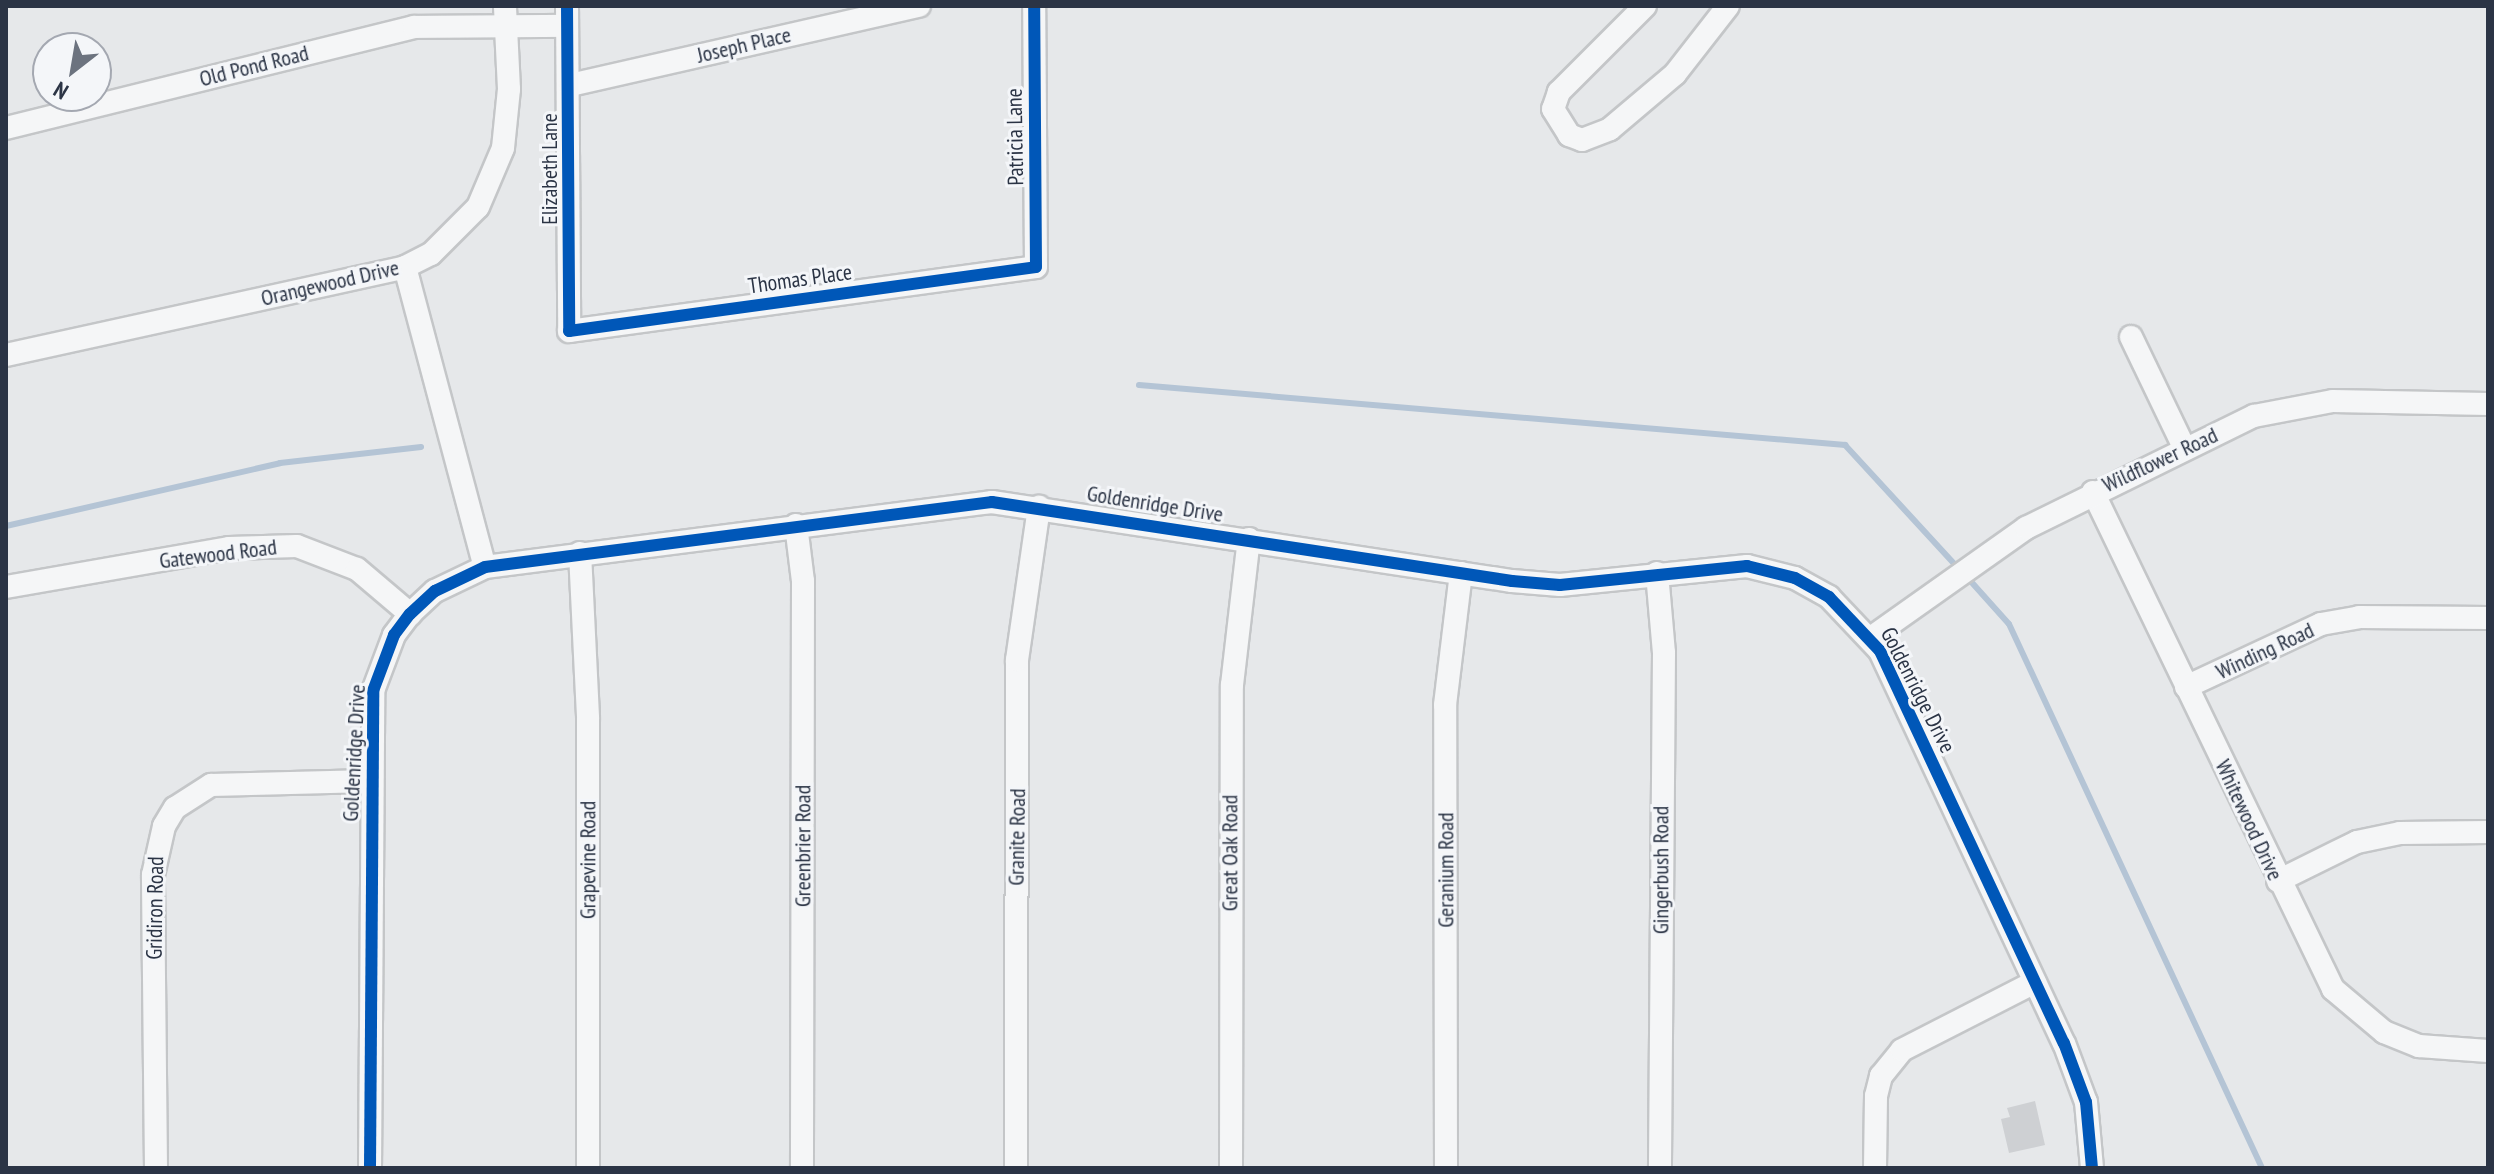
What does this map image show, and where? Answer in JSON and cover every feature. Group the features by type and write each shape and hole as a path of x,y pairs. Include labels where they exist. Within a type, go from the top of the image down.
{"street":[{"name":"Joseph Place","path":"570,85 919,6"},
{"name":"Patricia Lane","path":"1034,6 1036,267"},
{"path":"1645,6 1559,92 1553,109 1569,135 1582,140 1610,129 1675,74 1728,6"},
{"name":"Old Pond Road","path":"6,128 414,27 505,15 567,16"},
{"name":"Orangewood Drive","path":"6,355 405,267 450,241 487,192 508,118 505,15"},
{"name":"Elizabeth Lane","path":"567,16 570,85 569,331"},
{"path":"405,267 485,567"},
{"name":"Thomas Place","path":"569,331 1036,267"},
{"path":"2131,337 2185,449"},
{"name":"Wildflower Road","path":"1872,637 2026,528 2093,492 2254,416 2306,403 2488,404"},
{"name":"Whitewood Drive","path":"2093,492 2278,881 2333,989 2362,1018 2419,1046 2488,1051"},
{"name":"Goldenridge Drive","path":"370,1168 370,781 373,691 394,635 410,614 435,591 485,567 970,503 1039,507 1461,573 1560,585 1747,566 1779,572 1839,604 1872,637 2080,1080 2092,1168"},
{"name":"Granite Road","path":"1016,1168 1017,660 1039,507"},
{"name":"Greenbrier Road","path":"796,525 803,581 802,1168"},
{"name":"Great Oak Road","path":"1231,1168 1232,685 1249,539"},
{"name":"Gatewood Road","path":"6,587 229,548 297,546 357,569 410,614"},
{"name":"Grapevine Road","path":"580,553 588,719 588,1168"},
{"name":"Geranium Road","path":"1446,1168 1445,705 1461,573"},
{"name":"Gingerbush Road","path":"1657,573 1664,653 1660,1168"},
{"name":"Winding Road","path":"2186,687 2321,624 2359,617 2488,618"},
{"name":"Gridiron Road","path":"156,1168 153,875 164,826 175,808 211,785 370,781"},
{"path":"2278,881 2357,842 2400,833 2488,832"},
{"path":"1875,1168 1876,1096 1881,1076 1902,1050 2035,982"}],"building":[{"path":"2035,1101 2045,1145 2009,1153 2001,1119 2010,1117 2007,1108"}],"waterway":[{"path":"1139,385 1845,445 1958,568"},
{"path":"6,526 280,463 421,447"},
{"path":"1966,576 2009,624 2262,1168"}],"cycle path":[{"path":"567,6 569,331 1036,267 1034,6"},
{"path":"370,1168 373,691 394,635 410,614 435,591 485,567 992,502 1512,581 1560,585 1747,566 1795,578 1829,597 1880,651 2064,1043 2086,1102 2092,1168"}]}
